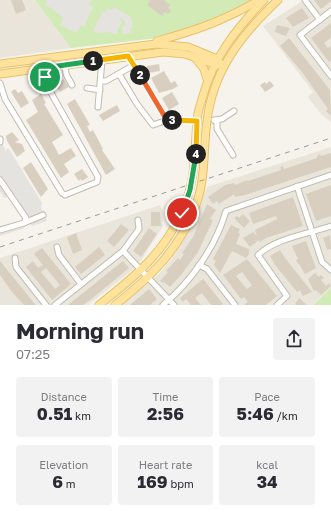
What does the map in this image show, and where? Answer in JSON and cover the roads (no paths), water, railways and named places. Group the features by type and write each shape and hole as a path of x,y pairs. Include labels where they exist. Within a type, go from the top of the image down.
{"main road":[{"path":"0,64 148,44 207,27 259,0"},
{"path":"99,305 142,270 170,236 182,213 190,190 196,160 197,121 207,81 215,62 234,33 264,0"},
{"path":"115,305 150,277 177,243 197,201 204,174 206,120 223,66 240,40 278,0"},
{"path":"148,44 182,46 223,66"},
{"path":"87,52 88,62"},
{"path":"0,74 128,56 171,52 215,62"},
{"path":"193,56 203,66 207,81"},
{"path":"197,121 206,120"}],"street":[{"path":"305,0 320,20"},
{"path":"330,74 300,35 331,11"},
{"path":"128,56 167,120"},
{"path":"98,107 102,60"},
{"path":"65,65 66,74 72,85"},
{"path":"101,81 106,81 134,65"},
{"path":"0,83 5,99 62,193 65,195 93,185 97,182 98,177 50,91 44,68"},
{"path":"119,74 137,104 153,125 167,120 197,121"},
{"path":"87,88 100,90"},
{"path":"206,120 222,119 234,111"},
{"path":"215,120 217,122 217,129 232,156"},
{"path":"163,305 182,287 199,264 222,225 226,211 331,175"},
{"path":"0,180 26,218 24,222"},
{"path":"297,186 322,262 331,270"},
{"path":"0,230 43,216"},
{"path":"55,305 123,251 139,229 138,220"},
{"path":"277,305 287,296 258,255 264,250 286,240 331,226"},
{"path":"57,248 59,255 81,284"},
{"path":"123,251 150,277 174,305"},
{"path":"15,258 16,267 46,305"},
{"path":"199,264 207,269 235,305"}],"railway":[{"path":"0,247 331,138"}]}
